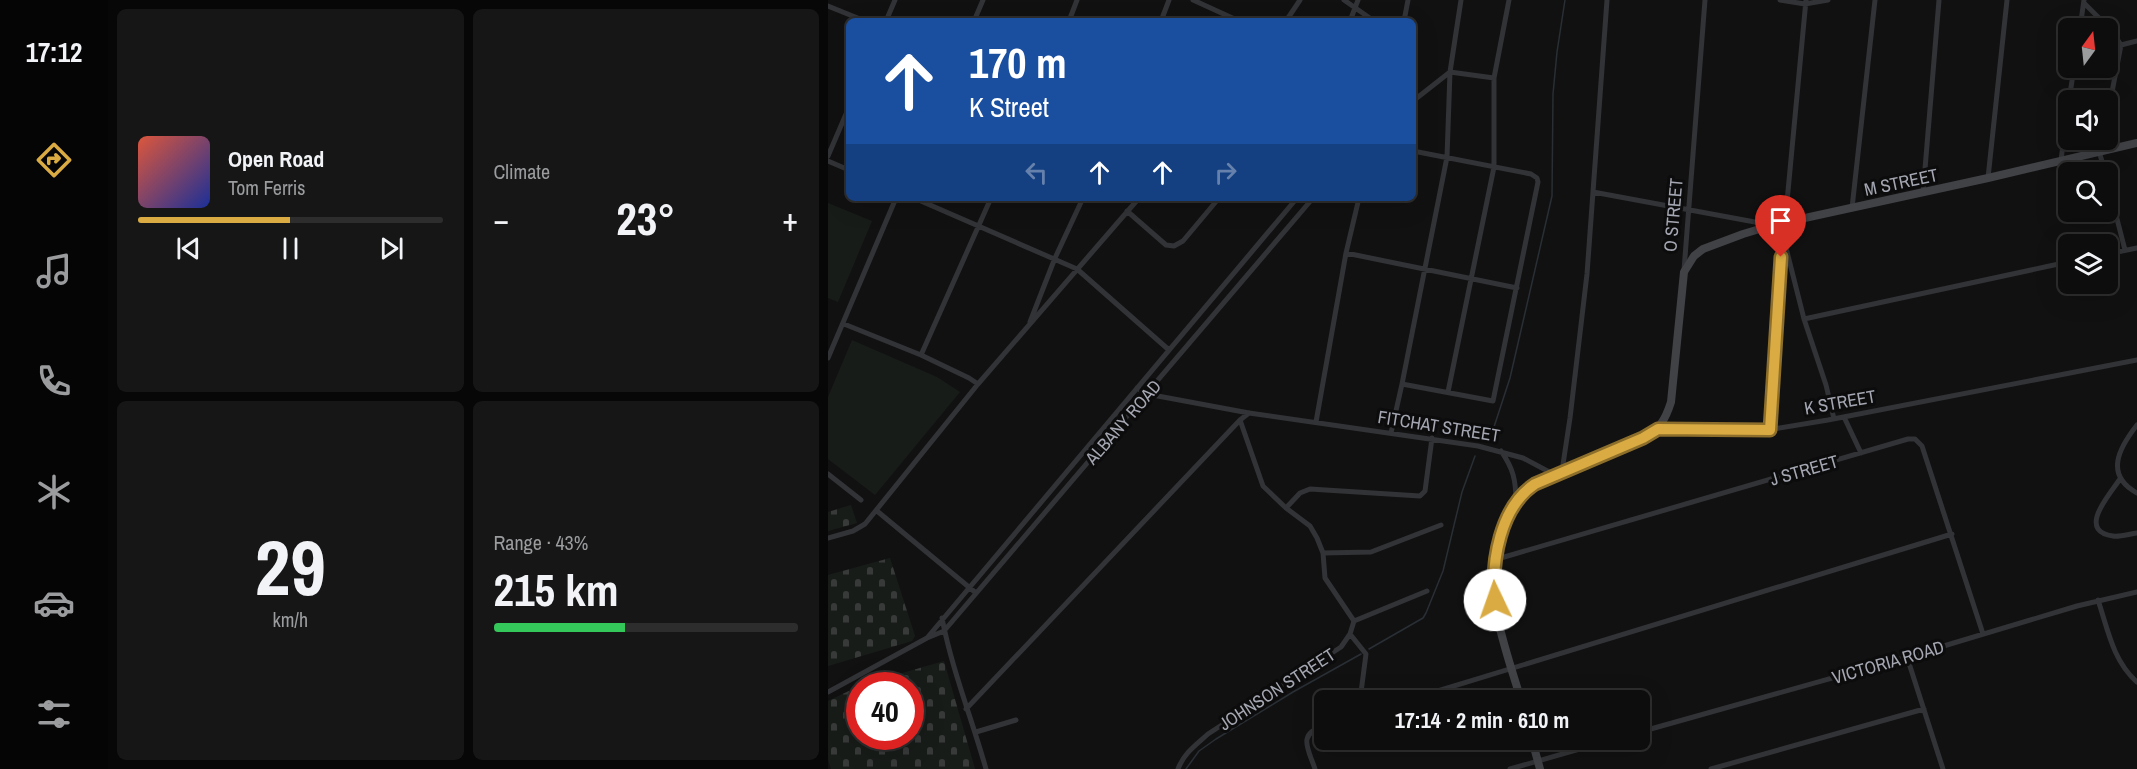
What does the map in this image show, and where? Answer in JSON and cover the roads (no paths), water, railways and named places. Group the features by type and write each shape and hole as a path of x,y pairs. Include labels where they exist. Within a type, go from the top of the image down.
{"street":[{"path":"887,18 895,0"},
{"path":"975,18 983,0"},
{"path":"1070,18 1077,0"},
{"path":"1162,18 1169,0"},
{"path":"1193,0 1232,18"},
{"path":"1288,18 1300,0"},
{"path":"1344,0 1370,18"},
{"path":"1351,18 1358,0"},
{"path":"1405,18 1408,0"},
{"path":"1391,433 1447,158 1450,72 1461,0"},
{"path":"1448,392 1494,167 1494,78 1509,0"},
{"path":"1518,690 1495,600 1494,560 1506,522 1516,501 1524,491 1558,473 1570,418 1587,274 1605,0"},
{"name":"O STREET","path":"1658,429 1667,414 1673,392 1705,0"},
{"path":"1780,0 1805,2 1828,0"},
{"path":"1852,208 1875,0"},
{"path":"1923,193 1939,0"},
{"path":"1988,178 2007,0"},
{"path":"1805,2 1779,224 1834,419"},
{"path":"2082,18 2084,2"},
{"path":"2084,2 2112,31 2121,45 2113,90"},
{"path":"828,6 858,18"},
{"path":"2121,45 2137,41"},
{"path":"1416,99 1450,72 1494,78"},
{"path":"846,114 828,158 846,168"},
{"name":"M STREET","path":"1684,272 1694,255 1703,249 1779,224 2137,143"},
{"path":"2061,160 2062,150"},
{"path":"2099,151 2102,162"},
{"path":"1402,384 1493,401 1538,182 1537,178 1531,174 1416,152"},
{"path":"1593,192 1779,224"},
{"path":"828,358 895,201"},
{"path":"921,201 1077,269 1169,350"},
{"path":"921,355 990,201"},
{"path":"1030,323 1055,258 1082,201"},
{"path":"828,538 853,531 865,524 877,511 978,384 1136,201"},
{"path":"1127,211 1166,245 1174,246 1183,241 1216,201"},
{"name":"ALBANY ROAD","path":"927,638 1296,201"},
{"path":"1301,201 1306,205"},
{"name":"ALBANY ROAD","path":"828,692 944,631 1310,201"},
{"path":"1316,422 1346,253 1358,201"},
{"path":"2118,222 2125,250"},
{"path":"1770,430 1783,236"},
{"path":"2118,252 2137,248"},
{"path":"1346,253 1517,288"},
{"path":"1804,319 2058,264"},
{"path":"1212,302 1220,308"},
{"path":"844,324 921,355 978,384"},
{"name":"K STREET","path":"1558,473 1643,438 1658,429 1770,430 2137,360"},
{"name":"FITCHAT STREET","path":"1137,388 1147,394 1249,413 1432,438 1501,451 1558,473"},
{"path":"966,708 1249,413"},
{"path":"1844,417 1861,453"},
{"path":"1240,420 1263,486 1286,508 1310,526 1323,553 1325,578 1354,621 1428,591"},
{"path":"2137,425 2125,441 2117,469 2120,479 2137,493"},
{"path":"1286,508 1300,493 1310,489 1420,496 1425,491 1432,438"},
{"name":"J STREET","path":"1494,560 1908,439 1915,439 1920,442 1983,634"},
{"path":"1092,441 1101,447"},
{"path":"1501,451 1511,464 1516,480 1516,501"},
{"path":"828,474 861,500"},
{"path":"2120,479 2096,516 2095,524 2097,528 2112,536 2137,533"},
{"path":"1050,491 1058,497"},
{"path":"877,511 976,593"},
{"path":"1323,553 1371,552 1441,525"},
{"path":"1442,690 1952,534"},
{"name":"VICTORIA ROAD","path":"1650,729 1907,657 2098,600 2137,592"},
{"path":"2098,600 2118,660 2137,682"},
{"path":"942,618 966,708 976,732 986,769"},
{"name":"JOHNSON STREET","path":"1178,769 1190,749 1208,734 1341,647 1350,634 1354,621"},
{"path":"1350,634 1366,654 1361,690"},
{"path":"1907,657 1943,769"},
{"path":"1711,769 1924,709"},
{"path":"976,732 1016,720"},
{"path":"1314,730 1309,733 1306,742 1315,769"},
{"path":"1535,750 1540,769"},
{"path":"1510,769 1574,750"}],"waterway":[{"path":"1491,436 1510,378 1552,196 1553,94 1565,0"},
{"path":"1369,649 1423,618 1426,613 1443,571 1462,492 1475,456"},
{"path":"1186,769 1199,751 1216,739 1361,654"}]}
